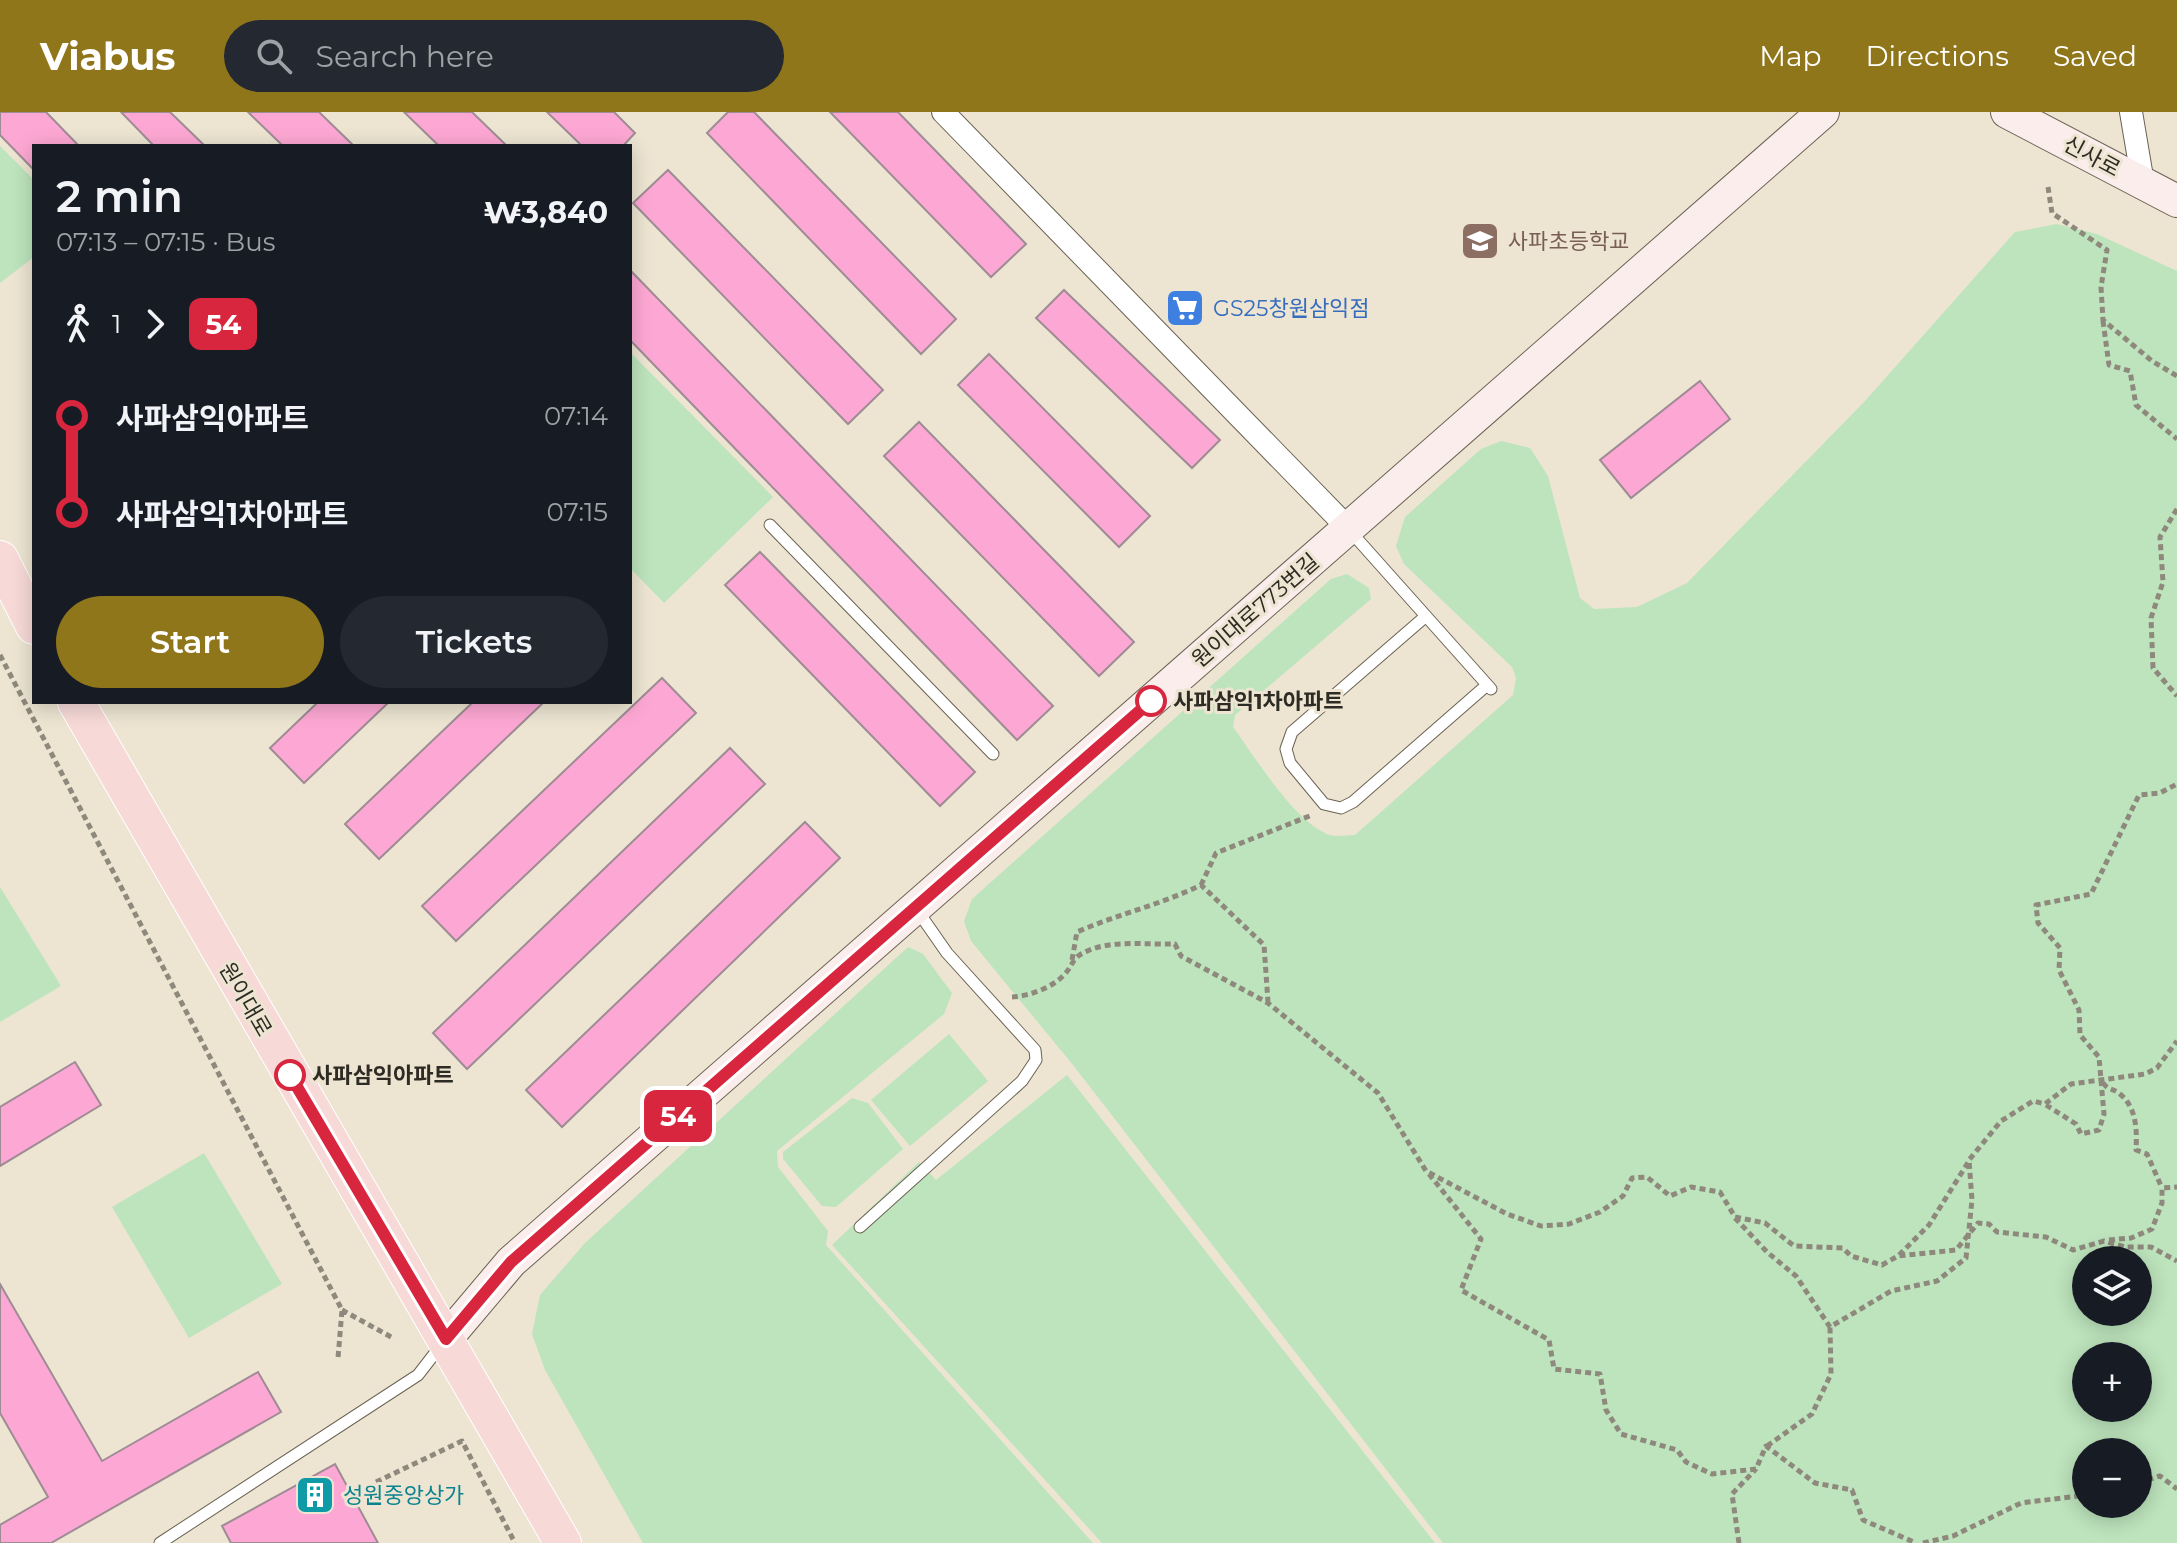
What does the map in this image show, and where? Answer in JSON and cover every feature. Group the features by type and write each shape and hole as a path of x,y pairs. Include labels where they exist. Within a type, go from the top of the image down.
{"main road":[{"path":"0,559 32,622"},
{"name":"원이대로","path":"77,704 341,1165 446,1339 563,1543"}],"street":[{"path":"943,112 1348,528"},
{"name":"원이대로773번길","path":"446,1339 507,1266 1823,112"},
{"name":"신사로","path":"2007,112 2167,194"},
{"path":"2131,112 2167,194"}],"lane":[{"path":"770,525 993,754"},
{"path":"1348,528 1489,687 1353,802 1331,808 1290,763 1286,749 1292,732 1426,616"},
{"path":"860,1227 1022,1081 1036,1060 1035,1050 947,953 916,908"},
{"path":"160,1543 418,1375 446,1339"}],"path":[{"path":"2048,187 2052,213 2107,250 2101,287 2109,365 2130,371 2136,405 2177,439"},
{"path":"2103,320 2152,361 2177,376"},
{"path":"2177,509 2160,537 2163,582 2151,618 2153,668 2177,696"},
{"path":"0,655 342,1310 338,1358"},
{"path":"1735,1217 1765,1223 1794,1246 1843,1248 1851,1256 1882,1265 1898,1256 1929,1225 1969,1160 2001,1121 2033,1101 2045,1104 2076,1124 2081,1134 2099,1130 2104,1114 2099,1057 2080,1035 2079,1010 2059,970 2060,948 2038,923 2036,905 2091,894 2139,795 2160,793 2177,784"},
{"path":"1008,997 1023,996 1045,988 1064,975 1072,960 1077,932 1118,913 1165,903 1201,885 1216,853 1331,808"},
{"path":"1201,885 1264,945 1268,1003"},
{"path":"1072,960 1104,946 1175,944 1181,956 1268,1003 1378,1093 1426,1171 1481,1239 1461,1290 1549,1340 1554,1369 1600,1374 1606,1410 1621,1434 1677,1450 1686,1462 1712,1474 1756,1469"},
{"path":"2045,1104 2071,1084 2145,1074 2157,1068 2177,1041"},
{"path":"1898,1256 1956,1250 1978,1223 1989,1224 1997,1232 2046,1237 2073,1250 2104,1241 2131,1238 2152,1229 2162,1203 2162,1188 2147,1154 2136,1150 2137,1121 2120,1094 2107,1089 2101,1080"},
{"path":"1830,1327 1891,1291 1937,1281 1966,1258 1972,1200 1969,1160"},
{"path":"1426,1171 1507,1214 1541,1226 1569,1224 1600,1212 1623,1196 1632,1178 1647,1177 1670,1196 1691,1187 1720,1192 1735,1217 1767,1252 1796,1276 1830,1327 1831,1374 1812,1414 1766,1446 1756,1469 1732,1494 1739,1543"},
{"path":"2162,1188 2177,1187"},
{"path":"2104,1241 2125,1247 2151,1247 2177,1261"},
{"path":"342,1310 393,1338"},
{"path":"376,1482 462,1441 515,1543"},
{"path":"1766,1446 1815,1483 1852,1490 1863,1520 1916,1543"},
{"path":"2152,1479 2160,1476 2177,1489"},
{"path":"1923,1543 1953,1536 2021,1503 2072,1497"}],"green space":[{"path":"0,146 32,178 32,259 0,283"},
{"path":"2057,224 2097,234 2177,271 2177,1543 1443,1543 1073,1065 971,941 964,921 972,899 1331,579 1347,574 1369,588 1371,599 1235,715 1233,727 1277,788 1303,817 1330,835 1355,835 1513,695 1516,678 1512,667 1404,564 1396,546 1405,517 1481,449 1501,441 1530,448 1548,476 1580,598 1594,609 1637,607 1687,583 1865,401 2015,232"},
{"path":"632,354 773,497 664,603 632,570"},
{"path":"0,887 61,986 0,1022"},
{"path":"908,947 923,954 952,993 944,1014 777,1151 778,1167 828,1231 826,1245 1093,1543 643,1543 545,1370 532,1334 540,1295 585,1243"},
{"path":"949,1034 988,1081 910,1146 871,1100"},
{"path":"1067,1075 1435,1543 1102,1543 832,1245 919,1162 936,1180"},
{"path":"852,1098 868,1103 903,1149 836,1207 822,1206 783,1159 783,1152"},
{"path":"204,1153 282,1284 189,1338 112,1207"}],"building":[{"path":"0,112 46,112 77,144 32,144 32,168 0,135"},
{"path":"121,112 170,112 203,144 152,144"},
{"path":"248,112 319,112 352,144 281,144"},
{"path":"404,112 472,112 505,144 437,144"},
{"path":"547,112 614,112 635,133 625,144 580,144"},
{"path":"728,112 754,112 956,319 921,354 707,133"},
{"path":"830,112 898,112 1026,244 991,277"},
{"path":"668,170 883,390 848,424 633,203"},
{"path":"632,272 1053,706 1017,740 632,342"},
{"path":"1064,290 1220,440 1192,468 1036,318"},
{"path":"989,354 1150,516 1119,547 958,385"},
{"path":"1700,381 1730,419 1631,498 1600,460"},
{"path":"919,422 1134,642 1099,676 884,456"},
{"path":"760,552 975,772 940,806 725,585"},
{"path":"662,678 696,713 456,941 422,906"},
{"path":"316,704 387,704 304,783 270,748"},
{"path":"471,704 542,704 379,859 345,824"},
{"path":"730,748 765,784 467,1069 433,1033"},
{"path":"805,822 840,858 562,1127 526,1090"},
{"path":"75,1062 101,1105 0,1166 0,1107"},
{"path":"0,1284 102,1461 258,1372 281,1412 51,1543 0,1543 0,1525 48,1497 0,1413"},
{"name":"성원중앙상가","path":"335,1464 378,1543 231,1543 222,1526"}],"bus line":[{"name":"54","path":"290,1075 446,1339 511,1262 1151,701"}],"place":[{"name":"사파초등학교","path":"1480,241"},
{"name":"GS25창원삼익점","path":"1185,308"},
{"name":"사파삼익1차아파트","path":"1151,701"},
{"name":"사파삼익아파트","path":"290,1075"},
{"name":"성원중앙상가","path":"315,1495"}]}
